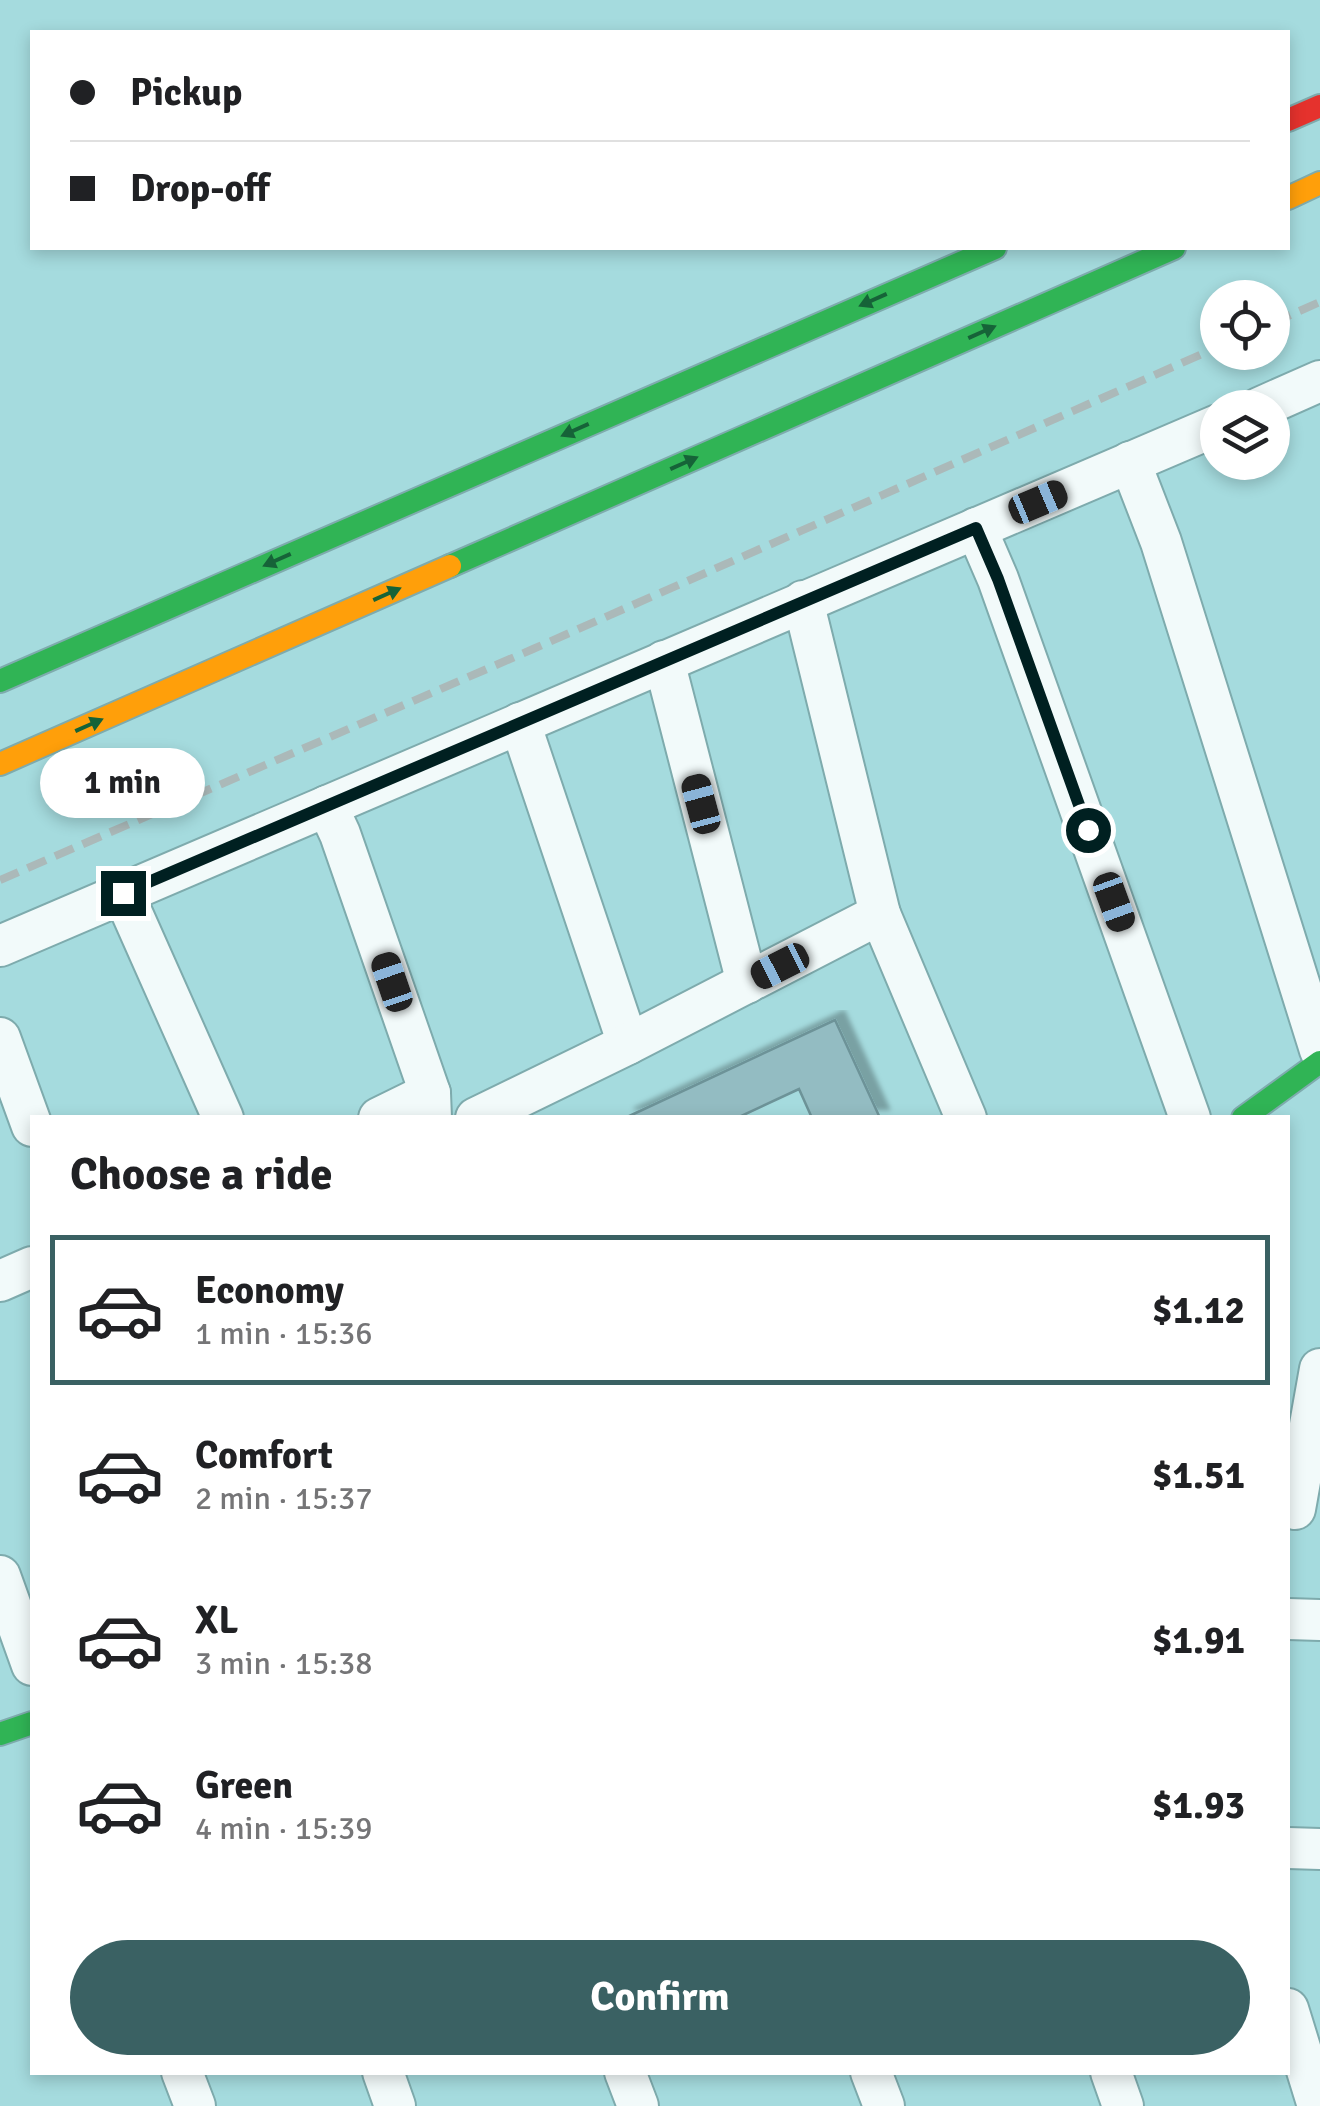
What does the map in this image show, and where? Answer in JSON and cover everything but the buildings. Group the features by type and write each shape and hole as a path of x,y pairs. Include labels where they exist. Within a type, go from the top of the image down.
{"main road":[{"path":"1290,119 1320,106"},
{"path":"1290,197 1320,184"},
{"path":"0,681 990,250"},
{"path":"0,764 1169,250"},
{"path":"1248,1115 1320,1062"},
{"path":"0,1734 30,1724"}],"street":[{"path":"1290,400 1315,394"},
{"path":"0,946 1200,433"},
{"path":"1130,462 1162,542 1320,1050"},
{"path":"976,528 998,579 1189,1115"},
{"path":"804,601 880,914 965,1115"},
{"path":"664,661 747,983"},
{"path":"520,723 628,1044"},
{"path":"328,806 431,1105 391,1115"},
{"path":"123,893 222,1115"},
{"path":"482,1115 880,914"},
{"path":"0,1038 30,1120"},
{"path":"0,1281 30,1268"},
{"path":"1301,1510 1320,1369"},
{"path":"0,1576 30,1659"},
{"path":"1290,1618 1320,1620"},
{"path":"1290,1848 1320,1850"},
{"path":"1290,2015 1318,2106"},
{"path":"183,2075 195,2106"},
{"path":"384,2075 395,2106"},
{"path":"626,2075 638,2106"},
{"path":"872,2075 884,2106"},
{"path":"1112,2075 1122,2106"}],"railway":[{"path":"1290,315 1320,302"},
{"path":"0,880 1200,355"}],"traffic: fast":[{"path":"0,681 990,250"},
{"path":"450,566 1169,250"},
{"path":"1247,1115 1320,1062"},
{"path":"0,1734 30,1724"}],"traffic: slow":[{"path":"1290,197 1320,183"},
{"path":"0,764 450,566"}],"traffic: jam":[{"path":"1290,119 1320,106"}],"route":[{"path":"123,893 976,528 1088,830"}]}
